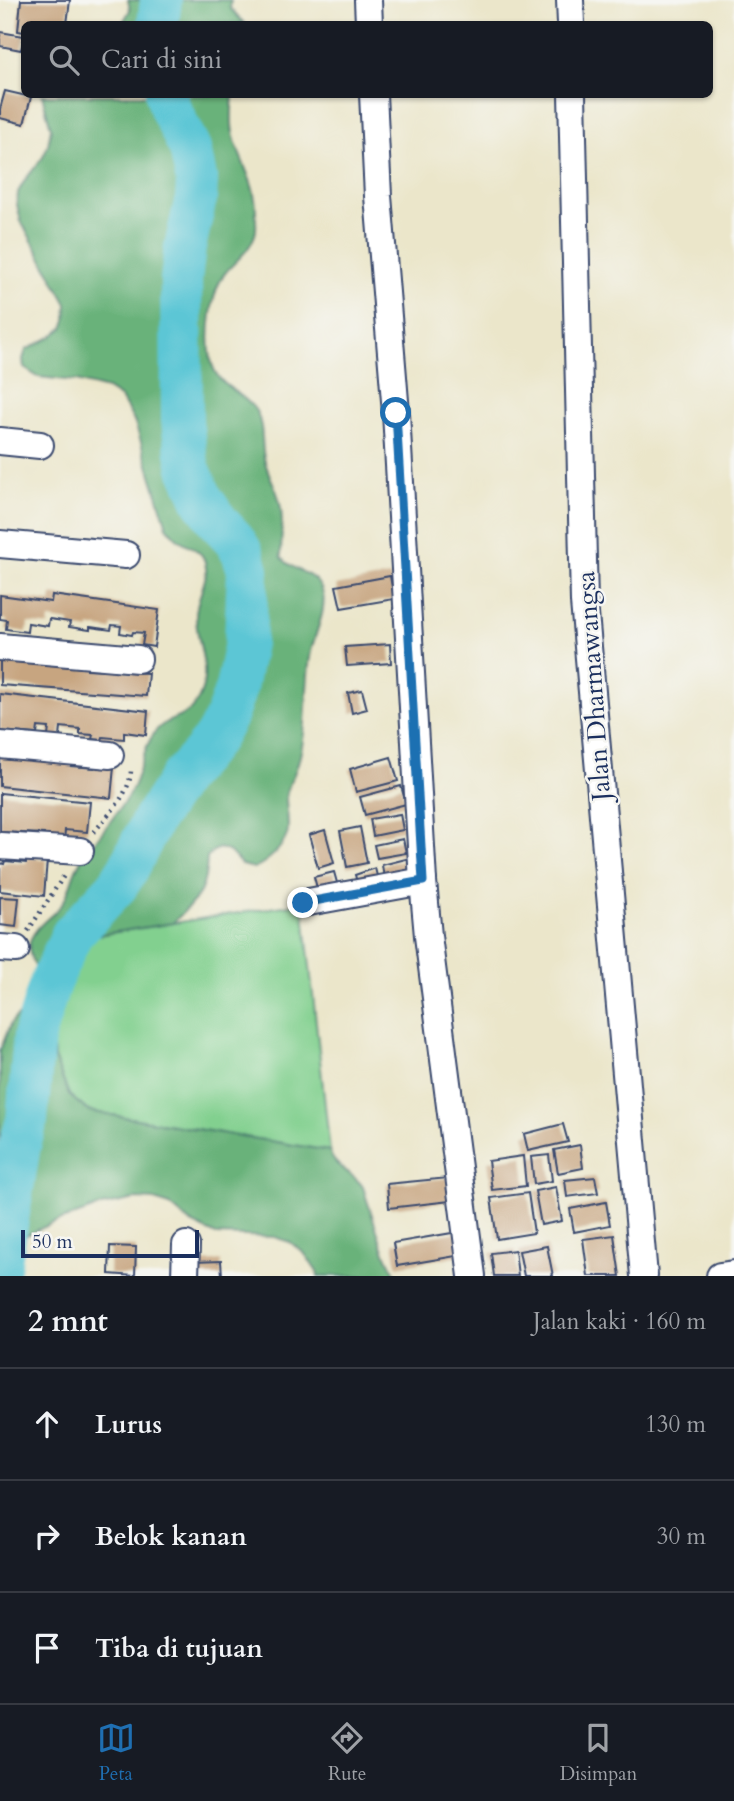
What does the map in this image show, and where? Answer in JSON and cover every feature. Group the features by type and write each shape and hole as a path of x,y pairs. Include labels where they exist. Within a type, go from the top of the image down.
{"street":[{"path":"368,0 369,21"},
{"path":"570,0 571,21"},
{"path":"373,98 378,196 396,413 423,881 472,1276"},
{"name":"Jalan Dharmawangsa","path":"572,98 584,602 644,1276"},
{"path":"0,441 40,445"},
{"path":"0,544 127,555"},
{"path":"0,647 138,659"},
{"path":"0,745 110,755"},
{"path":"0,846 80,851"},
{"path":"303,903 423,881"},
{"path":"185,1276 186,1245"},
{"path":"720,1276 734,1274"}],"path":[{"path":"8,948 126,790 131,765 127,758 110,755"}],"green space":[{"path":"128,0 231,0 230,8 242,21 124,21 130,10"},
{"path":"43,98 233,98 233,132 255,196 256,229 250,246 226,272 216,290 209,339 211,360 214,370 224,383 251,404 259,417 265,463 281,506 281,557 292,567 316,580 324,601 310,657 301,751 286,798 288,832 278,850 254,868 242,865 230,852 219,848 207,858 204,880 198,895 173,923 97,935 77,953 50,969 37,969 29,948 33,935 62,904 83,857 131,791 147,746 155,732 191,709 201,693 204,663 196,614 206,571 201,554 178,539 167,527 135,423 121,398 107,389 76,381 38,377 24,368 26,350 63,328 66,320 67,304 21,221 17,205 18,192 43,157 51,128"},
{"path":"303,903 330,1151 88,1111 69,1095 54,1058 50,1017 60,986 77,953 97,935"},
{"path":"36,1010 50,1017 54,1058 69,1095 88,1111 330,1151 339,1166 363,1187 384,1251 397,1276 318,1276 305,1254 290,1242 274,1237 216,1235 191,1223 170,1205 154,1200 136,1199 101,1206 53,1223 14,1241 0,1242 0,1050 14,1019"}],"building":[{"path":"21,0 70,0 67,21 21,21 21,32 18,31"},
{"path":"0,32 21,36 21,50 0,46"},
{"path":"5,91 21,95 21,98 31,98 24,124 0,118"},
{"path":"390,576 394,599 341,608 336,586"},
{"path":"0,595 51,602 52,595 159,610 154,647 142,645 144,633 120,633 121,626 112,625 111,630 90,627 90,630 69,627 70,622 49,619 48,626 28,623 27,632 6,629 7,620 0,619"},
{"path":"390,644 391,663 347,666 345,647"},
{"path":"0,658 87,669 108,670 108,666 127,668 127,672 148,673 146,696 0,685"},
{"path":"362,690 367,709 352,713 348,693"},
{"path":"0,694 148,711 146,735 124,732 124,739 103,737 102,740 92,739 93,735 80,734 80,729 61,727 60,737 48,736 49,728 38,727 37,734 0,731"},
{"path":"0,753 71,761 71,766 114,767 111,798 0,786"},
{"path":"391,757 398,781 356,792 350,769"},
{"path":"401,786 406,804 365,815 360,797"},
{"path":"0,793 90,802 87,832 65,830 64,841 44,838 44,834 0,832"},
{"path":"400,814 403,830 373,836 370,819"},
{"path":"360,827 367,863 347,867 340,831"},
{"path":"325,830 334,863 318,868 309,835"},
{"path":"403,839 406,853 377,858 374,845"},
{"path":"27,857 47,860 44,896 0,891 0,863 26,863"},
{"path":"410,858 413,872 384,878 382,865"},
{"path":"375,868 377,876 357,882 355,875"},
{"path":"334,872 339,890 319,895 314,877"},
{"path":"0,897 19,898 16,927 0,925"},
{"path":"563,1124 568,1142 528,1151 524,1134"},
{"path":"580,1145 583,1168 558,1173 554,1150"},
{"path":"549,1155 552,1181 534,1184 531,1157"},
{"path":"523,1156 526,1186 492,1190 488,1161"},
{"path":"595,1177 598,1193 567,1197 565,1180"},
{"path":"448,1178 450,1201 389,1208 387,1184"},
{"path":"556,1187 562,1221 541,1225 535,1191"},
{"path":"528,1193 534,1233 497,1239 491,1198"},
{"path":"606,1202 610,1225 574,1232 570,1209"},
{"path":"458,1232 462,1255 397,1266 393,1243"},
{"path":"614,1235 620,1276 588,1276 583,1239"},
{"path":"110,1246 136,1247 135,1276 109,1274"},
{"path":"547,1246 553,1276 524,1276 519,1251"},
{"path":"515,1250 518,1276 494,1276 491,1253"},
{"path":"221,1261 222,1276 194,1276 193,1262"}],"waterway":[{"path":"158,21 161,0"},
{"path":"0,1268 20,1145 27,1120 34,1036 50,983 72,934 117,886 151,823 180,778 215,737 226,717 236,688 245,643 248,570 234,539 203,500 189,468 186,453 182,420 181,280 197,182 190,149 167,98"}],"route":[{"path":"303,903 423,881 396,413"}]}
